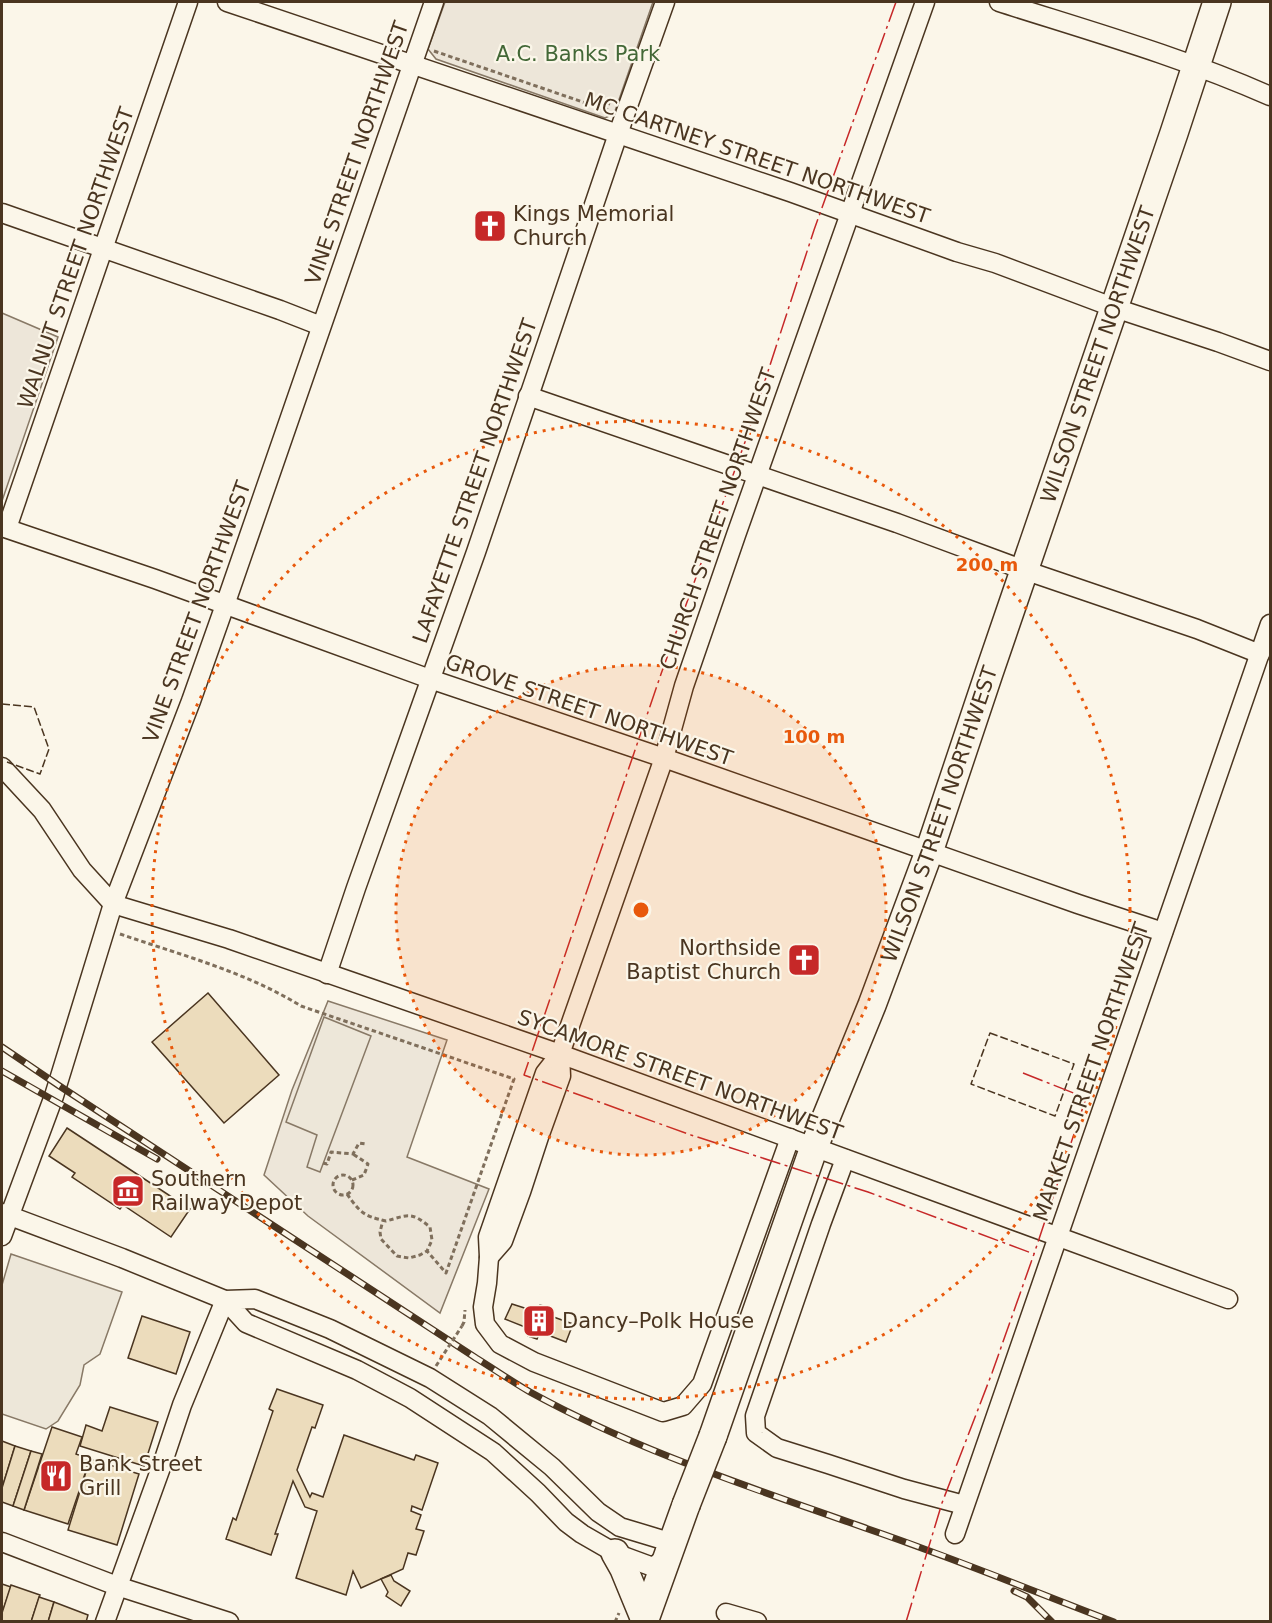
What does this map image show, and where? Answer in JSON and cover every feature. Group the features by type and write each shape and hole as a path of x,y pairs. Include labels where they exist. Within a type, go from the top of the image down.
{"highway":[{"name":"WILSON STREET NORTHWEST","path":"645,1621 713,1436 802,1142 872,1005 929,852 1217,2"},
{"path":"615,1553 645,1621"}],"street":[{"name":"WALNUT STREET NORTHWEST","path":"4,527 104,248 188,2"},
{"name":"MC CARTNEY STREET NORTHWEST","path":"227,2 618,134 957,252 995,263 1115,308 1270,361"},
{"name":"VINE STREET NORTHWEST","path":"2,1236 5,1214 54,1096 113,904 191,701 434,2"},
{"name":"LAFAYETTE STREET NORTHWEST","path":"327,974 476,552 665,2"},
{"name":"CHURCH STREET NORTHWEST","path":"802,1142 702,1384 683,1406 663,1412 534,1362 500,1344 484,1324 483,1307 489,1257 488,1237 545,1073 560,1054 664,758 684,686 736,535 925,2"},
{"path":"999,2 1142,47 1270,96"},
{"path":"2,213 321,326"},
{"path":"528,396 1197,629 1260,654"},
{"name":"GROVE STREET NORTHWEST","path":"4,527 328,644 1163,932"},
{"name":"MARKET STREET NORTHWEST","path":"955,1534 1270,624"},
{"path":"2,767 42,810 82,870 113,904"},
{"name":"SYCAMORE STREET NORTHWEST","path":"113,904 229,939 560,1054 1228,1299"},
{"path":"845,1159 755,1416 756,1433 777,1448 904,1489 964,1505"},
{"path":"5,1214 225,1300 255,1299 330,1329 430,1378 490,1416 552,1467 598,1512 620,1527 663,1540 668,1556 653,1568 615,1553 582,1534 566,1522 493,1452 410,1398 357,1370 246,1323 225,1300"},
{"path":"105,1622 182,1405 225,1300"},
{"path":"2,1542 117,1586 229,1622"},
{"path":"726,1613 757,1622"}],"path":[{"path":"433,51 606,110 611,100"},
{"path":"105,929 250,980 284,995 301,1006 514,1079 446,1273 428,1251"},
{"path":"353,1154 359,1143 366,1144"},
{"path":"323,1163 327,1164 331,1152 353,1154 369,1164 364,1175 352,1180"},
{"path":"343,1174 352,1180 353,1188 347,1194 342,1195 336,1192 333,1182 336,1177 343,1174"},
{"path":"347,1194 358,1210 370,1218 382,1220 386,1221 406,1216 417,1217 430,1227 432,1240 428,1251 409,1258 397,1256 381,1239 382,1220"},
{"path":"436,1366 462,1326"},
{"path":"615,1622 620,1609"}],"green space":[{"name":"A.C. Banks Park","path":"445,2 653,2 614,114 605,118 436,59 428,49"},
{"path":"2,313 58,337 2,501"},
{"path":"328,1001 447,1040 407,1157 489,1189 440,1313 308,1216 264,1175 292,1090"}],"shaded area":[{"path":"324,1017 371,1036 320,1172 307,1167 317,1135 286,1122"},
{"path":"11,1254 122,1292 100,1354 84,1365 80,1385 58,1421 46,1429 2,1414 2,1285"}],"building":[{"path":"208,993 279,1075 224,1123 152,1042"},
{"name":"Southern Railway Depot","path":"67,1128 190,1209 171,1237 123,1205 120,1209 72,1177 75,1173 49,1156"},
{"name":"Dancy–Polk House","path":"512,1304 537,1312 540,1305 550,1308 548,1315 573,1324 566,1342 540,1332 537,1339 528,1336 530,1329 505,1319"},
{"path":"142,1316 190,1332 176,1374 128,1358"},
{"path":"277,1389 323,1405 315,1428 312,1427 297,1470 310,1497 312,1493 323,1497 344,1435 414,1460 416,1455 438,1463 422,1510 412,1506 411,1511 421,1515 416,1529 424,1531 416,1555 408,1553 403,1569 361,1588 353,1571 346,1595 296,1578 317,1511 305,1507 293,1481 275,1534 278,1534 271,1555 226,1539 233,1518 236,1520 273,1411 269,1409"},
{"path":"110,1407 158,1422 144,1466 80,1446 86,1425 102,1431"},
{"path":"52,1427 82,1437 76,1454 90,1459 68,1524 24,1510"},
{"path":"2,1441 15,1446 2,1488"},
{"path":"15,1446 31,1451 13,1506 2,1502 2,1488"},
{"path":"31,1451 42,1454 24,1510 13,1506"},
{"path":"90,1459 139,1474 117,1545 68,1530"},
{"path":"391,1575 394,1581 410,1591 401,1606 386,1596 388,1592 381,1579"},
{"path":"2,1584 11,1587 2,1613"},
{"path":"11,1585 40,1595 31,1622 2,1622 2,1613"},
{"path":"39,1597 54,1602 48,1622 31,1622"},
{"path":"54,1602 88,1615 86,1622 48,1622"}],"railway":[{"path":"2,1047 530,1392 612,1433 697,1468 932,1552 1114,1622"},
{"path":"2,1071 157,1159"},
{"path":"1014,1591 1027,1597 1052,1622"}],"fence":[{"path":"2,704 34,707 49,749 40,774 7,762"},
{"path":"990,1033 1074,1064 1055,1116 971,1084 990,1033"}],"power":[{"path":"896,2 814,230 745,442 661,674 524,1075 691,1135 868,1192 1034,1254 992,1373 942,1503 906,1622"},
{"path":"1023,1073 1086,1098 1034,1254"}],"place":[{"name":"Kings Memorial Church","path":"490,226"},
{"name":"Northside Baptist Church","path":"804,960"},
{"name":"Southern Railway Depot","path":"128,1191"},
{"name":"Dancy–Polk House","path":"539,1321"},
{"name":"Bank Street Grill","path":"56,1476"}]}
